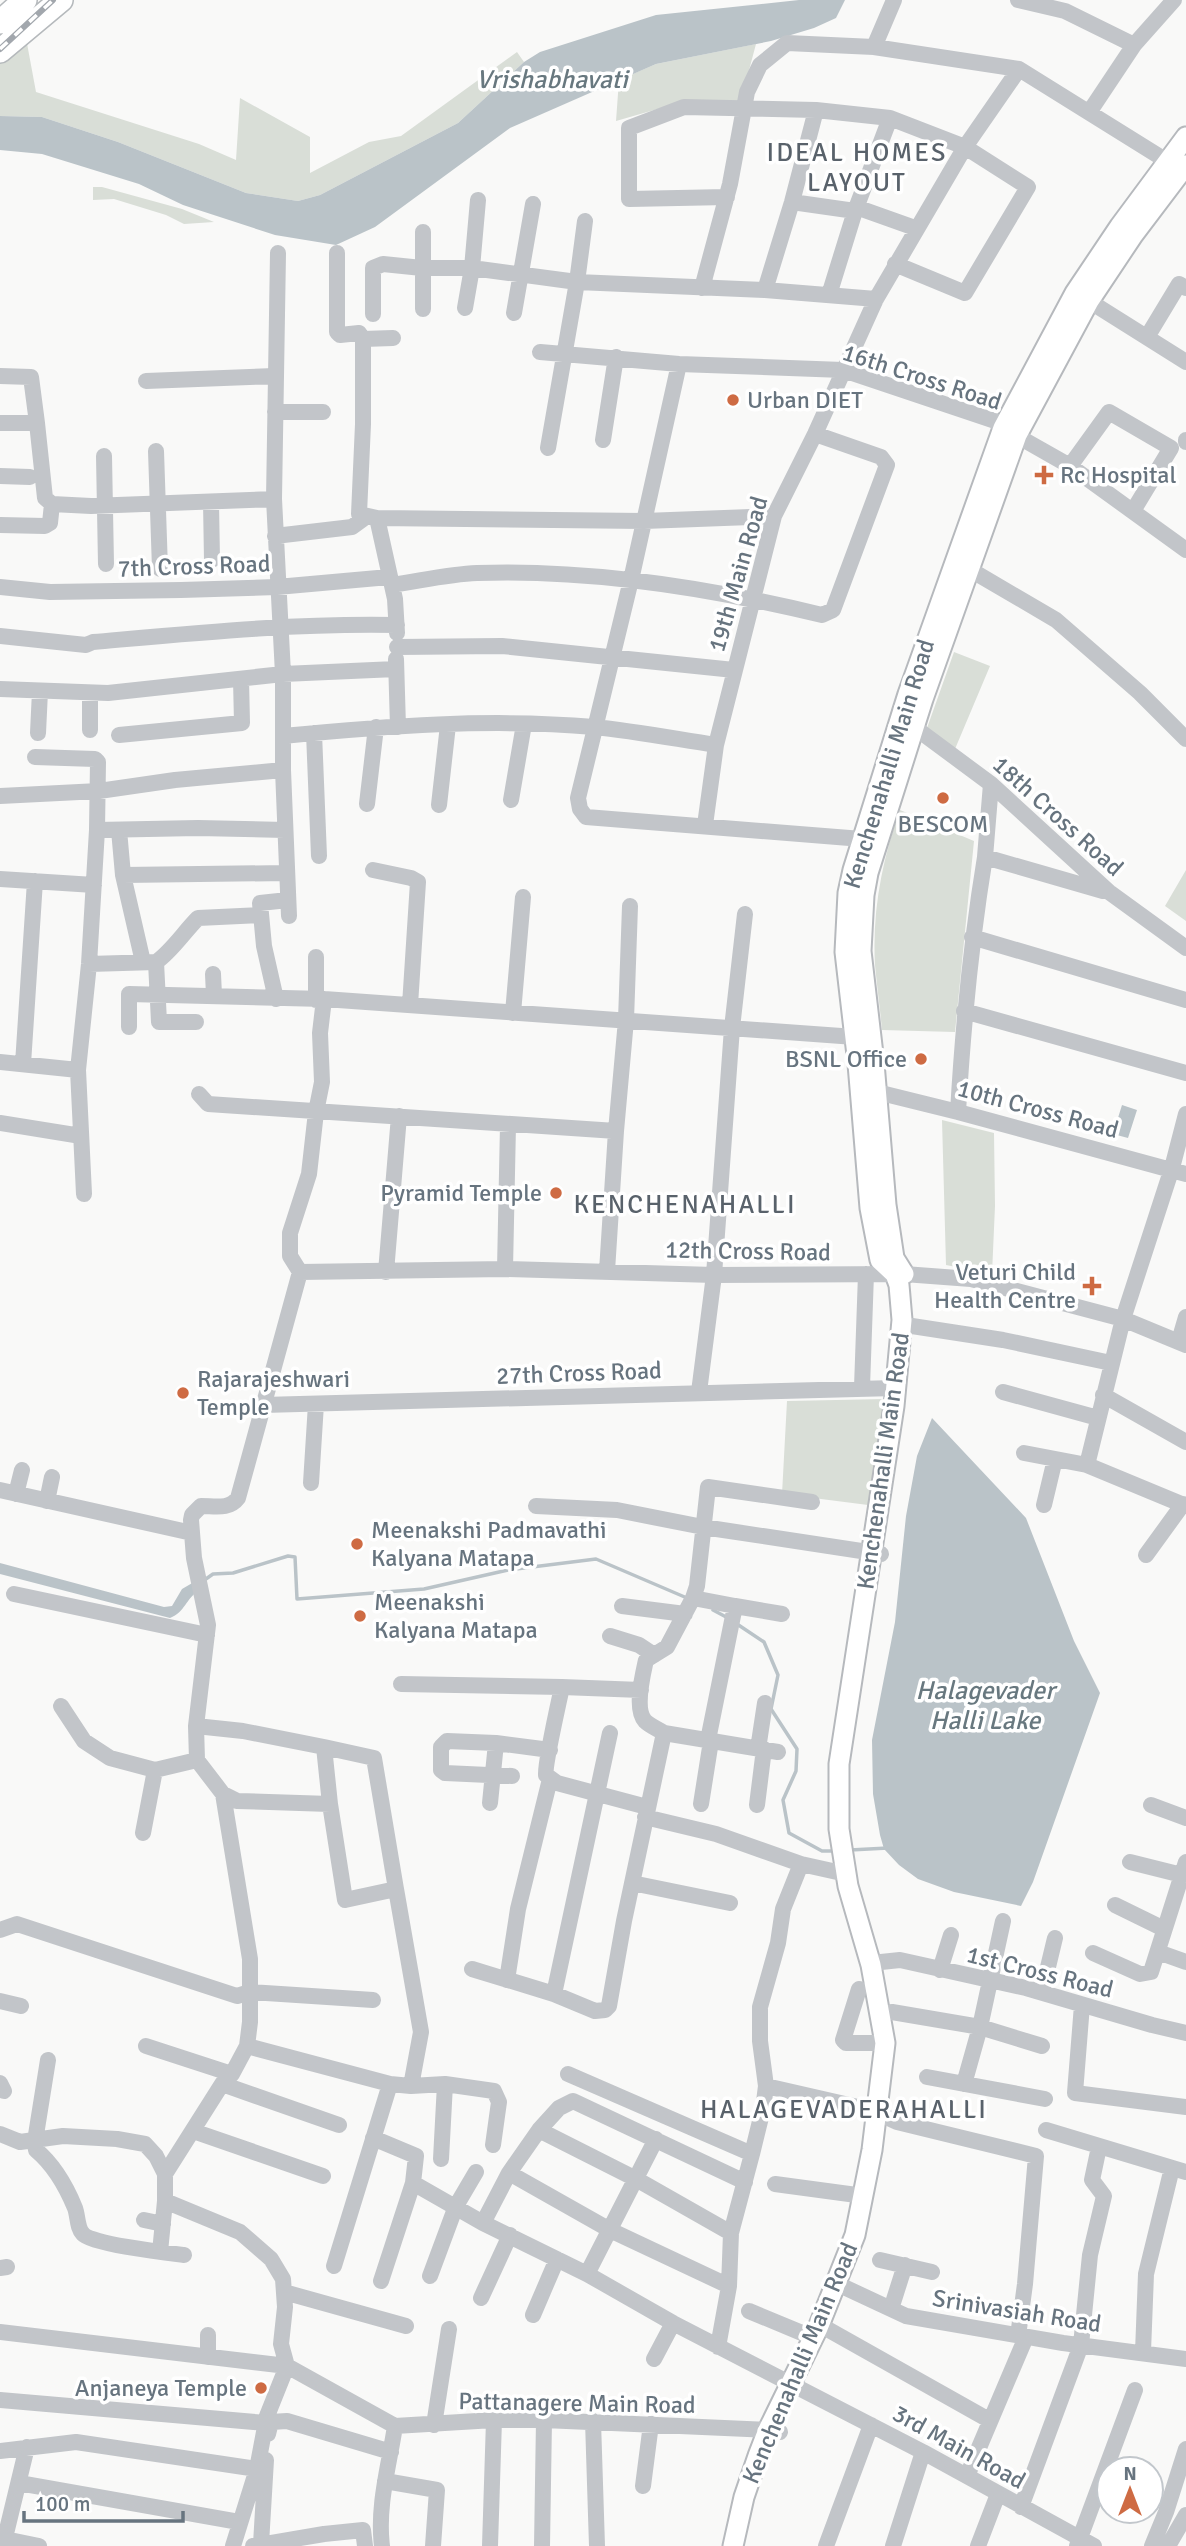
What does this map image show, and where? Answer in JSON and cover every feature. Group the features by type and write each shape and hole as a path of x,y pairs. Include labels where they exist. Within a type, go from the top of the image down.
{"highway":[{"path":"0,22 25,0"},
{"path":"0,51 61,0"}],"main road":[{"name":"Kenchenahalli Main Road","path":"876,1553 902,1321 899,1274 886,1205 877,1092 845,952 848,893 862,839 969,569 1010,432 1089,302 1181,167 1186,137"},
{"name":"Kenchenahalli Main Road","path":"733,2546 744,2497 846,2288 865,2238 875,2198 882,2115 885,2043 883,2021 847,1856 839,1764 905,1407 912,1326 911,1292 899,1274 880,1260 870,1208 861,951 864,895 908,722 1010,432 1076,293 1120,226 1181,167"},
{"name":"Kenchenahalli Main Road","path":"822,2334 855,2235 896,2043 881,1962 847,1856"},
{"name":"Kenchenahalli Main Road","path":"744,2546 774,2431"}],"street":[{"path":"874,47 894,0"},
{"path":"1018,0 1065,11 1134,45"},
{"path":"1090,111 1134,45 1174,0"},
{"path":"702,288 727,197 747,92 760,65 787,43 874,47 1018,69 1181,167"},
{"name":"19th Main Road","path":"705,825 716,745 774,516 895,264 965,147 1018,69"},
{"path":"727,197 629,199 628,128 684,107 816,110 890,118 965,147 1028,187 965,293 895,264"},
{"path":"765,290 816,110"},
{"path":"829,295 855,209 890,118"},
{"path":"465,308 472,268 478,200"},
{"path":"792,202 855,209 915,228"},
{"path":"514,313 533,204"},
{"path":"548,448 585,221"},
{"path":"423,232 423,309"},
{"path":"276,999 270,978 260,902 289,908 283,770 284,674 274,499 278,253"},
{"path":"275,536 352,527 363,519 359,514 363,339 359,333 340,335 337,332 337,253"},
{"path":"373,314 373,268 383,264 422,268 472,268 577,282 765,290 876,299"},
{"path":"1147,337 1180,284 1186,288"},
{"path":"1089,302 1186,362"},
{"path":"363,339 393,338"},
{"name":"16th Cross Road","path":"540,352 679,364 843,370 995,421 1070,466 1186,550"},
{"path":"603,440 616,357"},
{"path":"679,364 578,799 580,809 586,817 862,839"},
{"path":"0,376 32,377 45,498 52,505 105,506 274,499"},
{"path":"146,381 275,376"},
{"path":"275,412 323,412"},
{"path":"1070,466 1109,412 1171,448 1133,512"},
{"path":"0,423 37,423"},
{"name":"7th Cross Road","path":"0,587 277,587 474,573 536,572 631,580 753,598 822,615 833,610 887,464 881,457 815,434"},
{"path":"156,451 160,569"},
{"path":"104,456 106,564"},
{"path":"0,476 30,477"},
{"path":"211,502 212,560"},
{"path":"0,525 45,526 50,523 52,505"},
{"path":"359,514 377,518 644,521 774,516"},
{"path":"377,518 391,581 397,625 398,727"},
{"path":"969,569 1056,620 1140,693 1186,739"},
{"path":"0,636 86,645 93,642 280,626 397,625"},
{"path":"397,647 502,646 734,670"},
{"path":"0,689 90,693 141,691 284,674 396,669"},
{"path":"119,735 242,723 241,679"},
{"path":"38,733 40,691"},
{"path":"90,693 90,730"},
{"name":"18th Cross Road","path":"908,722 991,783 1109,892 1186,948"},
{"path":"283,736 376,727 524,724 595,727 716,745"},
{"path":"511,800 524,724"},
{"path":"439,805 447,725"},
{"path":"368,804 376,727"},
{"path":"313,733 319,856"},
{"path":"35,757 97,759 99,791 94,885 78,1070 84,1194"},
{"path":"0,796 99,791 175,780 283,770"},
{"path":"958,1112 964,1012 972,937 985,857 991,783"},
{"path":"97,830 285,830"},
{"path":"119,830 122,875 159,993 159,1022 196,1022"},
{"path":"985,857 1109,892"},
{"path":"373,870 418,882 410,1005"},
{"path":"122,875 286,873"},
{"path":"0,879 94,885"},
{"path":"23,1064 35,881"},
{"path":"513,1013 523,897"},
{"path":"607,1271 626,1020 629,906"},
{"path":"699,1392 714,1275 732,1028 746,914"},
{"path":"89,964 149,962 165,956 198,918 260,915"},
{"path":"972,937 1186,1000"},
{"path":"316,957 322,1082 309,1174 290,1233 290,1256 300,1272 238,1498 227,1507 201,1506 192,1515 192,1533 194,1558 208,1625 196,1726 197,1760 223,1794 237,1801 330,1804"},
{"path":"214,974 214,995"},
{"path":"129,1027 130,993 159,993 410,1005 863,1035"},
{"path":"964,1012 1186,1073"},
{"path":"0,1062 78,1070"},
{"name":"10th Cross Road","path":"877,1092 1179,1171"},
{"path":"199,1094 208,1104 616,1131"},
{"path":"1087,1465 1123,1319 1179,1171 1186,1114"},
{"path":"386,1272 399,1116"},
{"path":"0,1123 82,1136"},
{"path":"505,1269 508,1125"},
{"name":"12th Cross Road","path":"300,1272 505,1269 714,1275 899,1274 971,1279 1123,1319 1182,1343"},
{"path":"862,1387 866,1274"},
{"path":"1182,1343 1186,1317"},
{"path":"912,1326 1003,1340 1111,1363"},
{"name":"27th Cross Road","path":"263,1405 895,1388"},
{"path":"1003,1392 1098,1418"},
{"path":"1103,1395 1186,1442"},
{"path":"312,1483 316,1404"},
{"path":"1024,1453 1087,1465 1185,1505 1146,1555"},
{"path":"1044,1505 1055,1459"},
{"path":"22,1471 8,1492 192,1533"},
{"path":"47,1501 52,1477"},
{"path":"766,1750 664,1733 644,1720 640,1710 640,1690 646,1660 667,1647 697,1586 708,1487 812,1502"},
{"path":"536,1506 617,1510 703,1527 876,1553"},
{"path":"14,1594 206,1635"},
{"path":"622,1606 689,1605 732,1618 782,1614"},
{"path":"701,1804 709,1740 732,1618"},
{"path":"610,1636 639,1645 654,1655"},
{"path":"401,1684 640,1690"},
{"path":"562,1687 544,1770 550,1779 801,1864 847,1856"},
{"path":"757,1805 766,1750 765,1703"},
{"path":"61,1706 83,1741 110,1758 155,1770 197,1760"},
{"path":"196,1726 243,1731 374,1758 422,2032 411,2086"},
{"path":"554,1994 610,1733"},
{"path":"471,1969 554,1994 595,2011 605,2010 609,2006 664,1733"},
{"path":"512,1776 445,1773 441,1770 441,1747 446,1741 496,1742 550,1751"},
{"path":"490,1803 496,1742"},
{"path":"324,1747 345,1900 397,1889"},
{"path":"143,1833 155,1770"},
{"path":"507,1980 519,1909 550,1779"},
{"path":"165,2174 247,2046 250,1959 223,1794"},
{"path":"1151,1805 1186,1818"},
{"path":"1093,1953 1140,1974 1151,1972 1184,1869 1130,1862"},
{"path":"718,2347 729,2286 732,2233 763,2109 766,2086 760,2041 760,2007 778,1943 783,1909 801,1864"},
{"path":"632,1882 730,1903"},
{"path":"1115,1905 1164,1929"},
{"path":"964,2084 980,2027 1003,1921"},
{"path":"0,1930 17,1924 237,1996 250,1992 373,2000"},
{"path":"940,1970 951,1935"},
{"path":"1042,1992 1055,1938"},
{"path":"1158,1952 1186,1962"},
{"name":"1st Cross Road","path":"881,1962 900,1960 1042,1992 1082,2006 1186,2033"},
{"path":"859,1989 843,2040 846,2043 885,2043"},
{"path":"0,2001 22,2006"},
{"path":"1082,2006 1075,2093 1186,2107"},
{"path":"892,2012 980,2027 1042,2046"},
{"path":"146,2046 338,2125"},
{"path":"247,2046 390,2084 445,2084 494,2091 499,2102 493,2145"},
{"path":"48,2060 34,2141 36,2150 52,2163 76,2210 81,2232 85,2237 184,2255"},
{"path":"568,2074 752,2154"},
{"path":"927,2077 1045,2099"},
{"path":"334,2266 390,2084"},
{"path":"441,2159 445,2084"},
{"path":"766,2086 1036,2156 1022,2336 967,2476"},
{"path":"483,2223 509,2173 539,2130 559,2108 573,2101 745,2182"},
{"path":"539,2130 636,2179 732,2233"},
{"path":"1046,2130 1179,2170 1146,2274 1143,2352"},
{"path":"193,2131 323,2176"},
{"path":"0,2134 20,2142 63,2137 117,2139 145,2144 156,2156 165,2174 160,2252"},
{"path":"373,2138 416,2156 413,2183 382,2281"},
{"path":"587,2274 656,2139"},
{"path":"1021,2507 1081,2345 1090,2255 1104,2196 1092,2180 1099,2147"},
{"path":"430,2276 456,2206 476,2172"},
{"path":"509,2173 610,2230 729,2286"},
{"name":"3rd Main Road","path":"413,2183 483,2223 587,2274 718,2347 797,2385 923,2452 1084,2544"},
{"path":"775,2184 864,2196"},
{"path":"165,2201 240,2232 271,2259 283,2279 285,2307 281,2344 287,2366 266,2423 257,2469 233,2546"},
{"path":"144,2220 163,2224"},
{"path":"481,2298 510,2235"},
{"path":"533,2315 557,2259"},
{"path":"880,2260 932,2272"},
{"path":"891,2309 905,2265"},
{"name":"Srinivasiah Road","path":"846,2288 906,2316 1022,2336 1186,2359"},
{"path":"284,2292 406,2326"},
{"path":"749,2311 822,2334 989,2420"},
{"path":"654,2359 673,2323"},
{"path":"434,2425 449,2329"},
{"path":"0,2332 287,2366 395,2426 391,2452 385,2481 381,2538 256,2545 268,2429 271,2422 287,2421 391,2452"},
{"path":"208,2335 208,2357"},
{"path":"1084,2544 1135,2390"},
{"path":"0,2400 266,2423"},
{"path":"490,2546 494,2420"},
{"path":"542,2546 544,2420"},
{"name":"Pattanagere Main Road","path":"395,2426 544,2420 774,2431"},
{"path":"593,2421 597,2546"},
{"path":"643,2486 651,2424"},
{"path":"826,2546 871,2425"},
{"path":"1,2450 76,2442 257,2469"},
{"path":"27,2447 4,2542 39,2546"},
{"path":"894,2546 923,2452"},
{"path":"1152,2546 1186,2452"},
{"path":"385,2481 437,2490 433,2546"},
{"path":"19,2483 239,2522"},
{"path":"978,2546 998,2494"},
{"path":"1166,2512 1184,2518 1168,2546"}],"shaded area":[{"path":"26,38 36,92 199,144 236,160 240,98 310,137 310,173 369,142 401,136 517,52 524,62 458,123 320,195 298,201 246,193 118,142 42,117 0,116 0,62"},
{"path":"756,44 740,104 682,102 616,121 619,80 656,64"},
{"path":"93,187 102,187 182,209 214,222 184,224 166,215 114,199 93,200"},
{"path":"954,652 990,666 955,749 927,728"},
{"path":"900,810 974,841 955,1032 882,1030 875,965 875,925 883,867"},
{"path":"1186,870 1186,921 1165,906"},
{"path":"942,1120 994,1133 992,1274 946,1265"},
{"path":"885,1399 868,1505 782,1494 787,1401"}],"water":[{"name":"Vrishabhavati","path":"799,0 845,0 836,18 814,28 771,41 656,64 510,128 375,227 336,245 275,235 183,205 139,184 42,154 0,150 0,116 42,117 118,142 246,193 298,201 320,195 458,123 524,62 540,52 656,15"},
{"path":"1122,1105 1137,1110 1128,1138 1113,1134"},
{"name":"Halagevader Halli Lake","path":"932,1418 1026,1518 1074,1641 1100,1693 1033,1882 1021,1906 954,1892 918,1879 884,1849 880,1835 873,1794 872,1740 895,1622 906,1516 917,1456"},
{"path":"0,1563 164,1607 172,1606 182,1589 194,1582 198,1591 170,1618 0,1574"}],"waterway":[{"path":"203,1581 213,1574 233,1573 288,1556 295,1557 297,1599 424,1589 508,1570 596,1559 687,1598"},
{"path":"713,1610 728,1618"},
{"path":"737,1624 764,1642 778,1675 771,1709 797,1749 796,1771 783,1800 789,1833 822,1851 836,1851"},
{"path":"850,1850 888,1848"}],"railway":[{"path":"0,49 53,0"}],"place":[{"name":"Urban DIET","path":"733,400"},
{"name":"Rc Hospital","path":"1044,475"},
{"name":"BESCOM","path":"943,798"},
{"name":"BSNL Office","path":"921,1059"},
{"name":"Pyramid Temple","path":"556,1193"},
{"name":"Veturi Child Health Centre","path":"1092,1286"},
{"name":"Rajarajeshwari Temple","path":"183,1393"},
{"name":"Meenakshi Padmavathi Kalyana Matapa","path":"357,1544"},
{"name":"Meenakshi Kalyana Matapa","path":"360,1616"},
{"name":"Anjaneya Temple","path":"261,2388"}],"district":[{"name":"IDEAL HOMES LAYOUT","path":"857,167"},
{"name":"KENCHENAHALLI","path":"685,1204"},
{"name":"HALAGEVADERAHALLI","path":"844,2109"}]}
